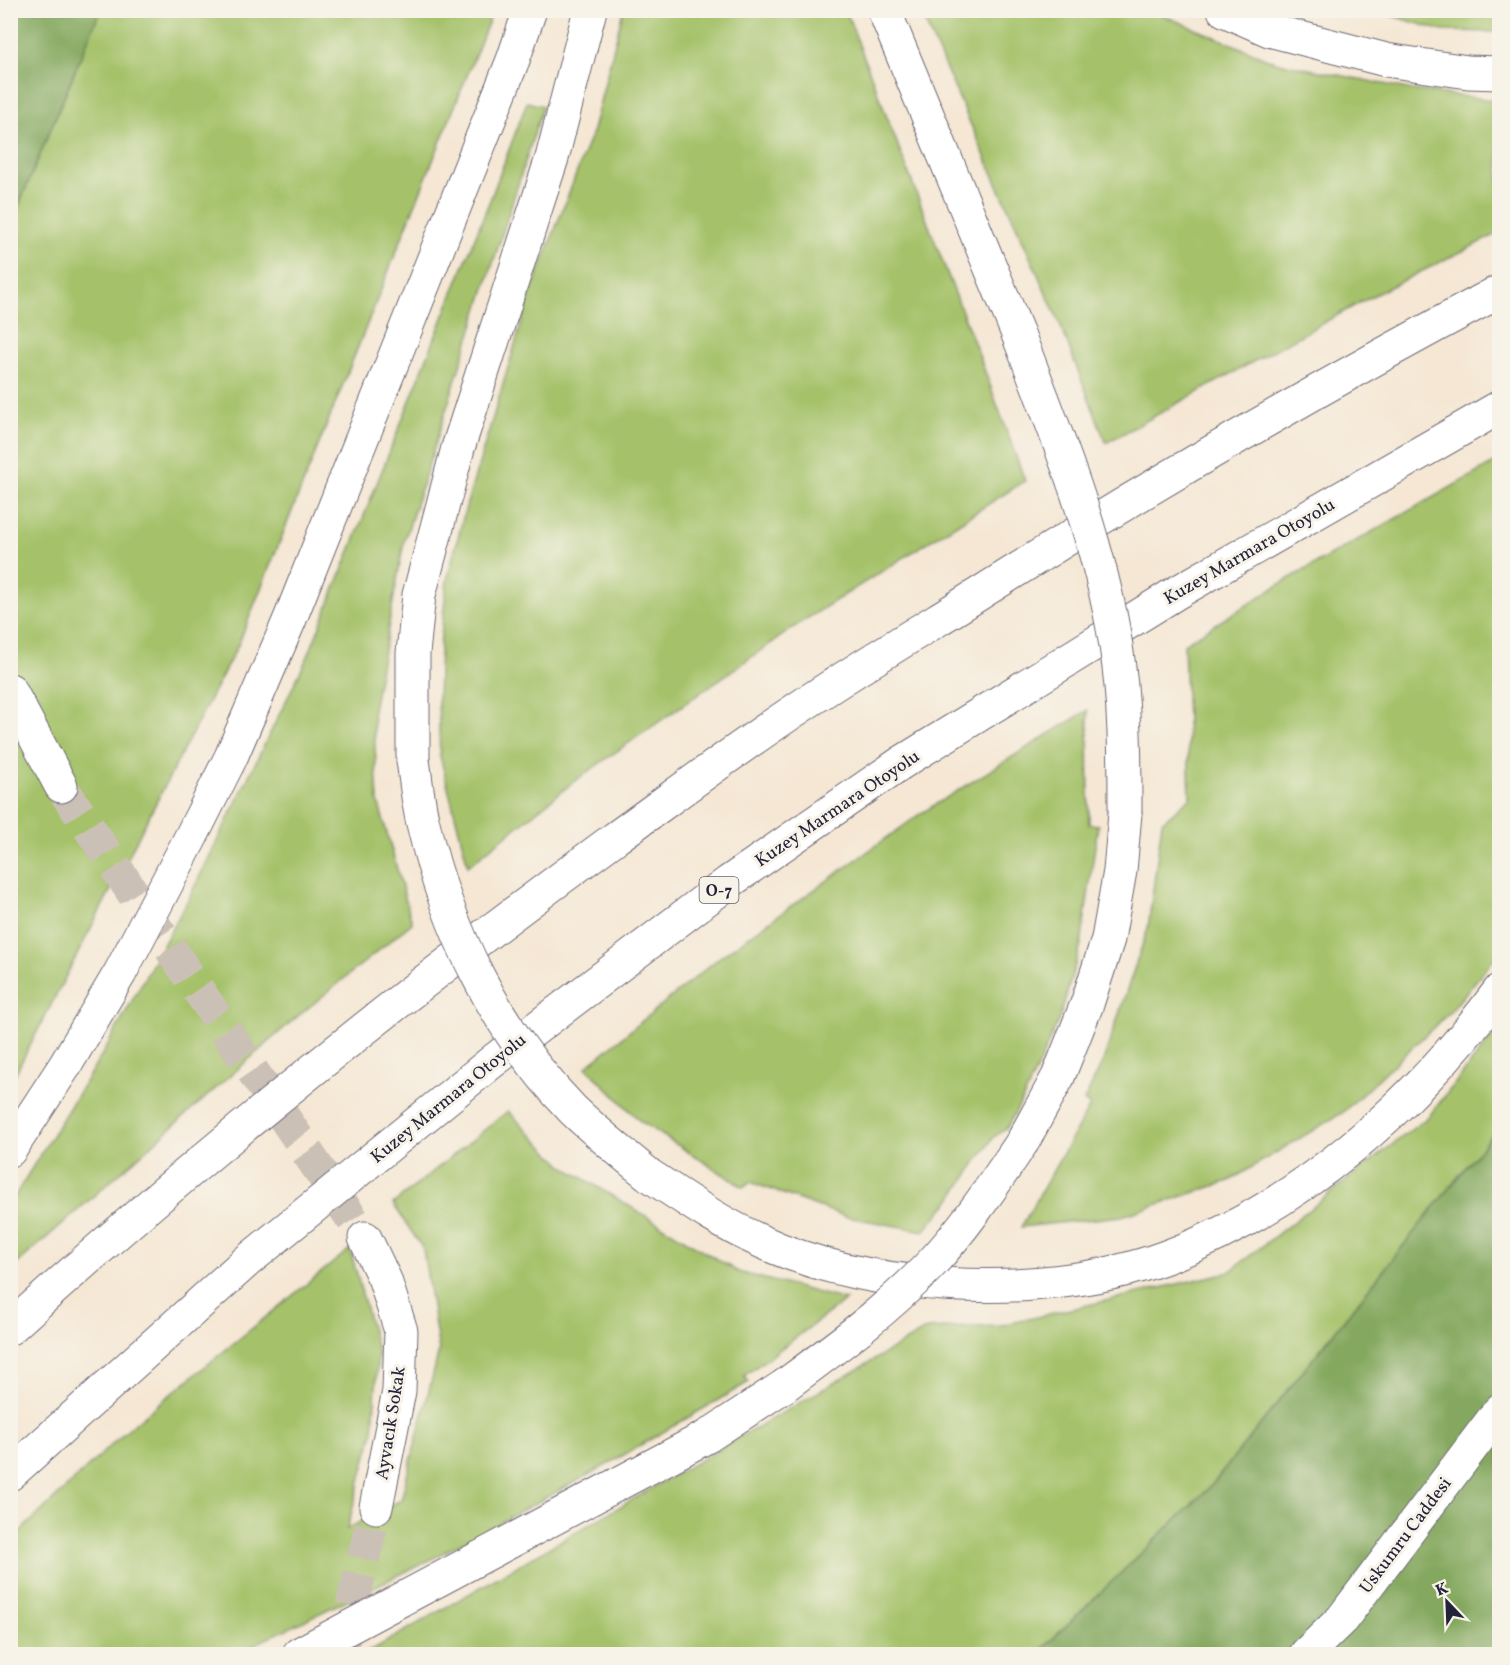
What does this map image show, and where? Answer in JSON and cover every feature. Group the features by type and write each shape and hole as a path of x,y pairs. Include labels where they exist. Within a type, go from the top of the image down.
{"main road":[{"path":"10,1150 66,1064 120,973 231,756 299,598 513,60 530,10"},
{"path":"590,10 552,158 458,448 419,595 413,652 413,760 423,823 442,890 460,940 498,1010 535,1066 573,1109 616,1149 649,1175 699,1207 758,1240 811,1261 868,1275 918,1283 970,1286 1032,1285 1099,1275 1164,1258 1224,1233 1268,1208 1357,1144 1458,1043 1500,990"},
{"path":"299,1654 708,1436 784,1386 840,1345 929,1267 964,1225 1023,1141 1058,1077 1087,1004 1108,939 1120,871 1125,813 1123,701 1116,645 1105,591 1065,457 1018,334 884,10"},
{"path":"1224,10 1269,30 1386,60 1468,72 1500,73"},
{"path":"10,1328 122,1228 345,1044 548,888 786,716 1067,538 1367,362 1500,291"},
{"name":"Kuzey Marmara Otoyolu","path":"10,1474 247,1261 493,1061 729,882 901,763 1166,599 1500,407"},
{"path":"10,690 61,786"},
{"name":"Ayvacık Sokak","path":"365,1238 385,1280 400,1331 399,1391 376,1507"},
{"name":"Uskumru Caddesi","path":"1306,1654 1342,1619 1500,1410"}],"green space":[{"path":"10,11 100,11 11,224"},
{"path":"100,11 493,11 239,643 11,1082 11,224"},
{"path":"623,11 846,11 1025,481 803,621 576,780 468,866 440,756 438,701 440,645 447,580 467,503 531,292 593,130"},
{"path":"920,11 1153,11 1275,62 1413,90 1499,101 1499,233 1372,296 1106,443 1060,324"},
{"path":"1376,11 1499,11 1499,32 1443,31"},
{"path":"527,102 543,106 404,542 373,710 378,801 412,923 291,1022 11,1269 11,1202 103,1053 189,898 308,656"},
{"path":"1499,460 1499,953 1450,1012 1342,1113 1229,1181 1122,1216 1021,1227 1090,1106 1084,1101 1103,1061 1148,928 1162,822 1190,798 1184,644 1285,581"},
{"path":"1088,710 1089,824 1098,825 1081,945 1060,1017 1027,1091 1007,1128 994,1137 948,1203 924,1231 847,1217 750,1182 743,1187 640,1121 586,1067 720,957 923,812"},
{"path":"1499,1028 1499,1126 1212,1485 1037,1654 365,1654 927,1329 998,1326 1229,1272 1429,1116"},
{"path":"508,1111 563,1166 738,1272 846,1300 744,1376 749,1382 603,1467 428,1561 235,1654 11,1654 11,1540 129,1428 350,1249 378,1353 373,1433 347,1529 401,1500 439,1351 423,1249 393,1204"},
{"path":"1499,1126 1499,1654 1037,1654 1212,1485"}],"tunnel":[{"path":"61,786 365,1238"},
{"path":"340,1654 376,1507"}]}
